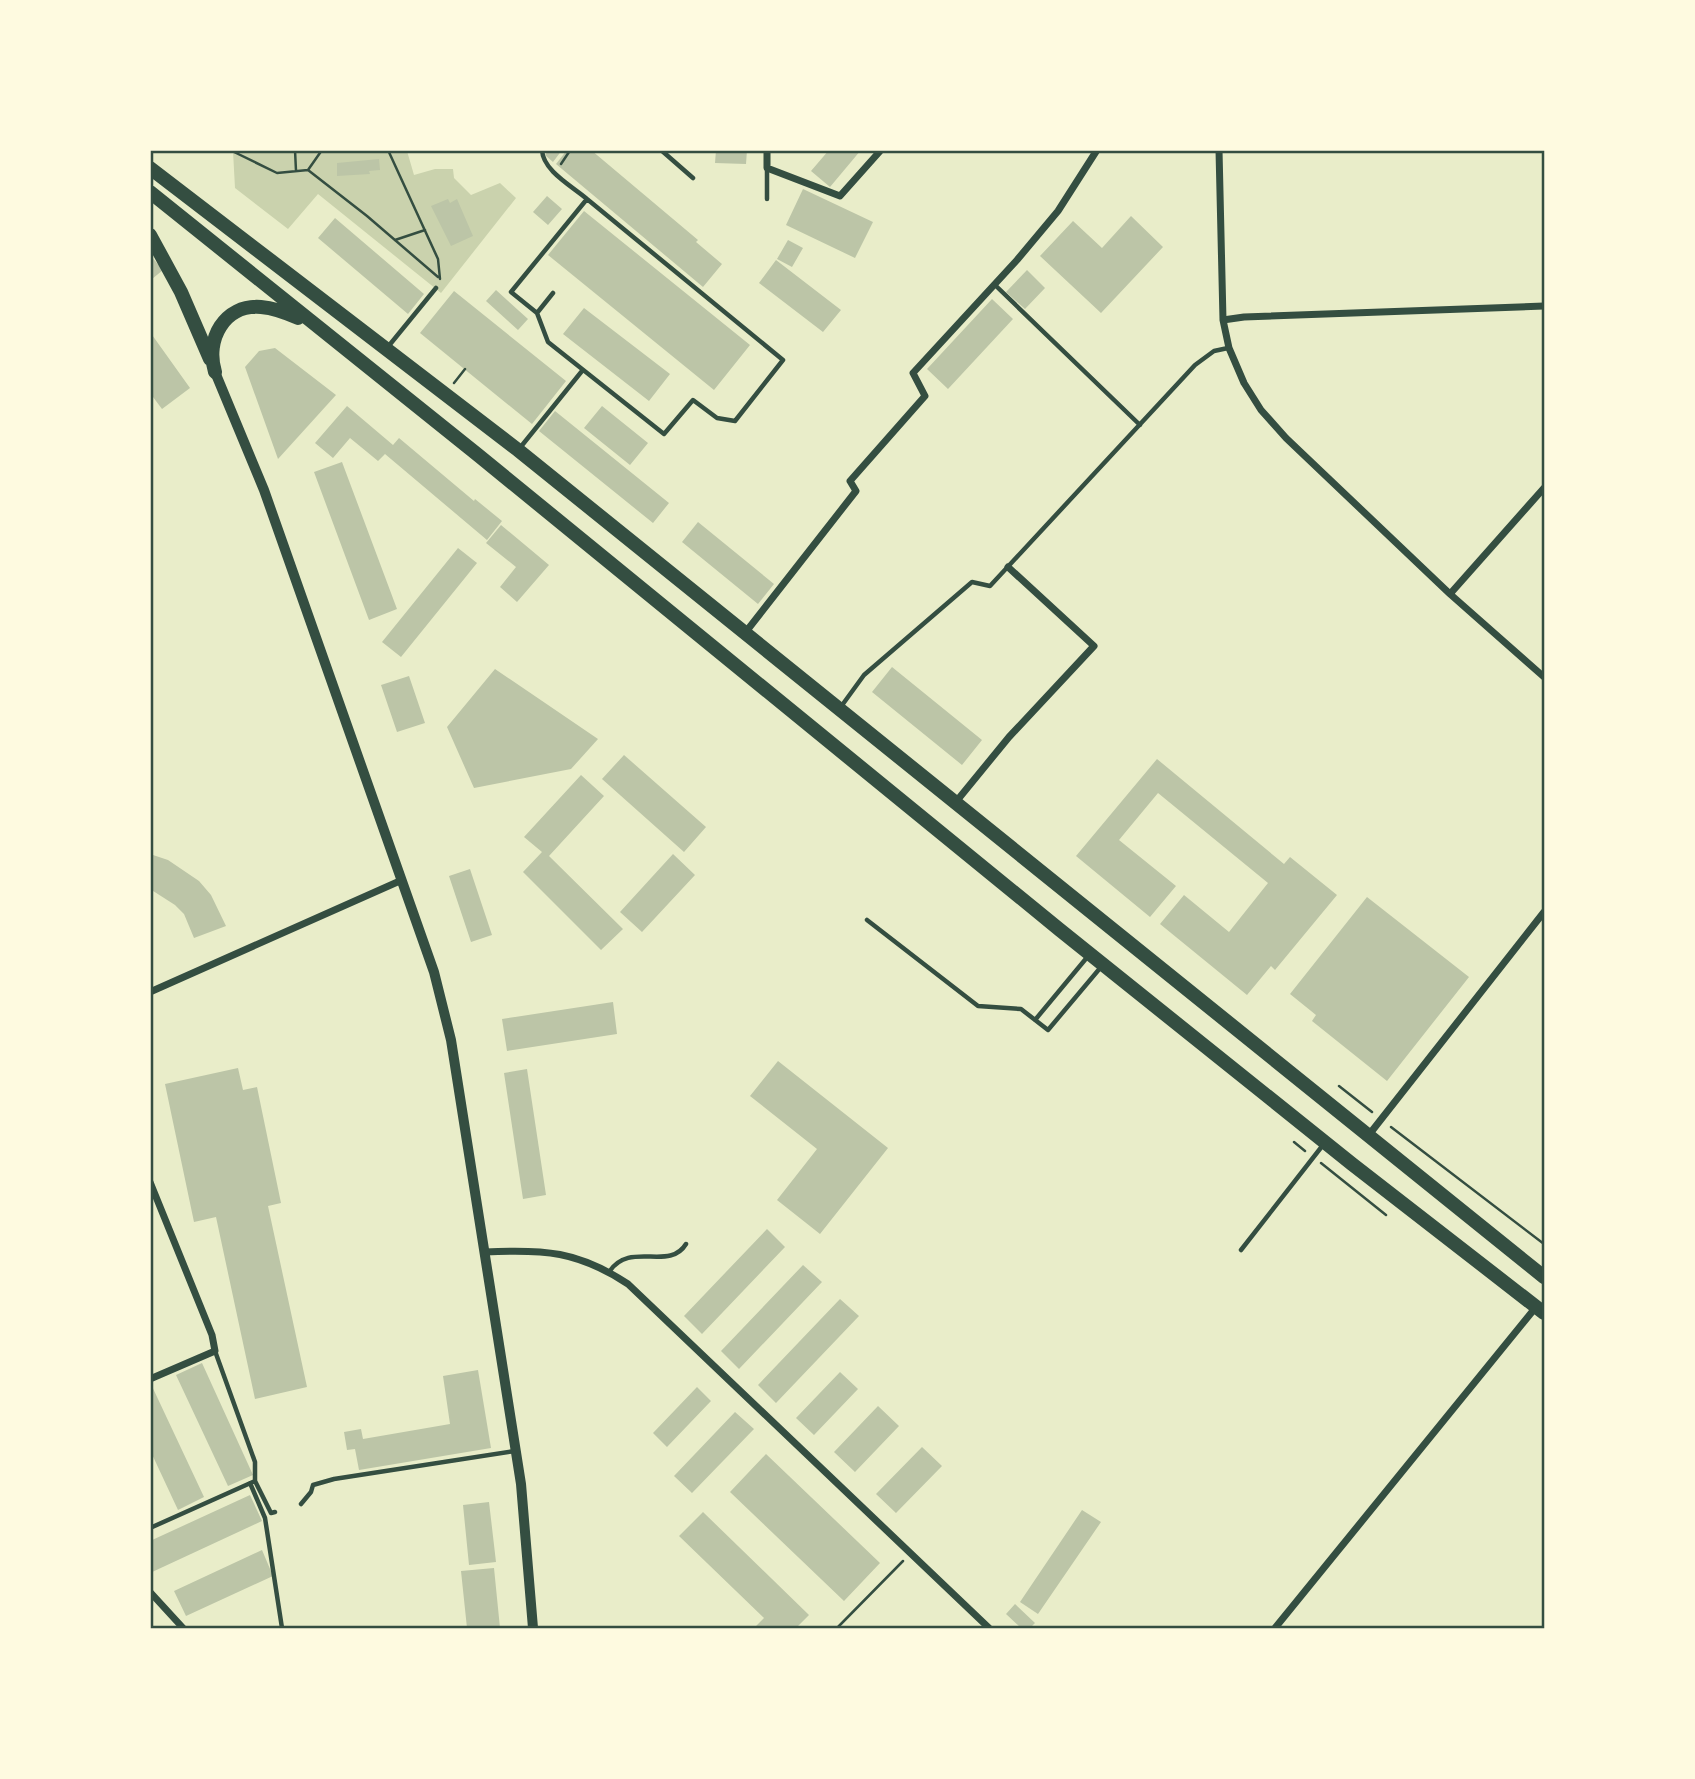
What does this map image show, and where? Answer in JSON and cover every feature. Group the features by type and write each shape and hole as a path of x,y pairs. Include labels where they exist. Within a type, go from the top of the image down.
{"main road":[{"path":"150,168 518,450 1367,1137 1545,1277"},
{"path":"150,192 478,455 1090,954 1541,1310"},
{"path":"150,234 181,292 215,372"},
{"path":"215,372 212,362 213,340 223,321 240,310 270,308 291,314 315,326"}],"street":[{"path":"767,150 767,168 840,196 881,150"},
{"path":"745,633 856,491 850,481 925,396 913,373 995,285 1058,211 1097,150"},
{"path":"1219,150 1223,320 1229,348 1244,383 1261,410 1286,438 1450,594 1545,677"},
{"path":"1223,320 1545,306"},
{"path":"215,372 264,490 434,972 452,1040 521,1484 533,1629"},
{"path":"1450,594 1545,488"},
{"path":"955,803 1009,737 1094,646 1007,567"},
{"path":"150,992 402,880"},
{"path":"1367,1137 1545,912"},
{"path":"150,1182 212,1335 215,1351 150,1379"},
{"path":"485,1251 555,1252 595,1264 628,1284 989,1629"},
{"path":"1275,1629 1541,1310"},
{"path":"150,1592 183,1629"}],"lane":[{"path":"542,150 542,159 547,165 783,360 735,421 717,418 693,400 664,434 548,342 537,313 511,292 564,231 587,199"},
{"path":"661,150 693,178"},
{"path":"767,168 767,199"},
{"path":"995,285 1140,425"},
{"path":"387,349 436,289"},
{"path":"537,313 553,293"},
{"path":"840,709 864,675 972,582 990,586 1195,365 1214,351 1229,348"},
{"path":"518,450 582,371"},
{"path":"867,920 978,1006 1021,1009 1048,1030 1103,964"},
{"path":"1035,1020 1090,954"},
{"path":"1241,1250 1325,1142"},
{"path":"609,1272 614,1265 630,1256 674,1256 682,1251 686,1244"},
{"path":"215,1351 255,1462 253,1482 265,1518 282,1629"},
{"path":"302,1504 313,1485 334,1479 516,1451"},
{"path":"253,1482 271,1513 275,1512"},
{"path":"150,1528 253,1482"}],"path":[{"path":"230,150 277,173 308,170 440,279"},
{"path":"295,150 296,171"},
{"path":"308,170 322,150"},
{"path":"388,150 439,259 440,279 436,289"},
{"path":"559,166 569,152"},
{"path":"395,240 425,230"},
{"path":"1339,1086 1377,1116"},
{"path":"1387,1124 1545,1244"},
{"path":"1332,1172 1386,1215"},
{"path":"836,1629 911,1553"}],"green space":[{"path":"233,151 407,151 414,175 435,169 453,169 454,178 471,195 500,183 516,198 441,293 318,194 288,229 235,188"}],"building":[{"path":"549,150 562,150 553,162 545,155"},
{"path":"567,150 591,150 698,240 696,242 722,264 703,287 556,164"},
{"path":"716,150 747,150 746,164 715,163"},
{"path":"829,150 861,150 830,187 811,171"},
{"path":"379,159 380,170 369,171 370,174 337,176 337,163"},
{"path":"803,189 873,222 855,258 786,225"},
{"path":"547,196 562,209 548,225 533,212"},
{"path":"448,199 450,203 457,199 473,236 451,246 431,206"},
{"path":"584,211 750,345 714,390 548,255"},
{"path":"1131,216 1163,247 1101,313 1040,256 1073,221 1102,248"},
{"path":"335,218 424,294 408,314 318,238"},
{"path":"788,240 803,248 792,267 777,259"},
{"path":"150,255 163,270 152,279 150,278"},
{"path":"776,260 841,310 823,332 759,283"},
{"path":"1027,270 1045,288 1025,309 1006,292"},
{"path":"496,290 528,319 518,330 486,301"},
{"path":"454,291 566,381 532,424 420,333"},
{"path":"992,299 1013,319 948,389 927,369"},
{"path":"584,308 670,374 649,401 563,334"},
{"path":"150,332 190,388 162,409 150,393"},
{"path":"275,348 336,395 278,459 245,367 259,351"},
{"path":"347,406 393,445 399,438 502,521 487,540 385,454 378,461 350,438 333,458 315,443"},
{"path":"602,406 648,443 630,465 584,428"},
{"path":"555,411 669,503 653,523 539,431"},
{"path":"342,462 397,609 369,620 314,472"},
{"path":"698,522 774,584 758,604 682,542"},
{"path":"501,525 549,565 517,602 500,587 516,567 486,543"},
{"path":"458,548 477,563 401,657 382,642"},
{"path":"892,667 982,740 962,765 872,692"},
{"path":"495,669 598,739 571,769 474,788 447,727"},
{"path":"409,676 425,723 397,732 381,685"},
{"path":"624,755 706,827 684,852 602,779"},
{"path":"1157,759 1284,864 1290,857 1337,895 1275,970 1271,966 1247,995 1160,924 1184,895 1229,932 1268,883 1158,793 1119,840 1176,886 1150,917 1076,856"},
{"path":"581,775 604,796 549,856 623,929 601,950 523,872 542,852 524,837"},
{"path":"150,854 168,860 199,881 211,895 226,926 194,938 184,914 150,889"},
{"path":"673,854 695,875 642,932 620,912"},
{"path":"470,869 492,935 471,942 449,876"},
{"path":"1367,897 1469,977 1387,1081 1312,1021 1316,1015 1290,994"},
{"path":"613,1002 617,1034 507,1051 502,1019"},
{"path":"778,1061 888,1148 820,1234 777,1200 817,1149 750,1096"},
{"path":"238,1068 243,1090 257,1087 281,1203 268,1206 307,1387 255,1399 216,1217 194,1222 165,1084"},
{"path":"527,1069 546,1195 523,1199 504,1073"},
{"path":"767,1229 785,1247 702,1334 684,1316"},
{"path":"803,1265 822,1282 739,1369 721,1351"},
{"path":"840,1299 859,1316 776,1403 758,1385"},
{"path":"202,1363 253,1475 228,1486 176,1375"},
{"path":"478,1370 491,1448 359,1470 355,1449 347,1450 344,1432 361,1429 363,1439 450,1424 443,1376"},
{"path":"840,1372 858,1389 814,1435 796,1418"},
{"path":"150,1382 204,1497 178,1510 150,1450"},
{"path":"697,1387 711,1401 667,1447 653,1433"},
{"path":"878,1406 899,1426 855,1472 834,1452"},
{"path":"735,1412 754,1429 692,1493 674,1476"},
{"path":"922,1447 942,1466 896,1513 876,1494"},
{"path":"766,1454 880,1563 844,1601 730,1492"},
{"path":"250,1495 262,1521 150,1573 150,1541"},
{"path":"489,1502 496,1562 469,1565 463,1505"},
{"path":"1082,1510 1101,1522 1038,1614 1020,1602"},
{"path":"703,1512 809,1615 796,1628 754,1628 764,1618 679,1536"},
{"path":"262,1550 273,1576 186,1616 174,1591"},
{"path":"494,1568 500,1628 467,1628 461,1571"},
{"path":"1015,1604 1035,1623 1030,1628 1021,1628 1006,1614"}]}
